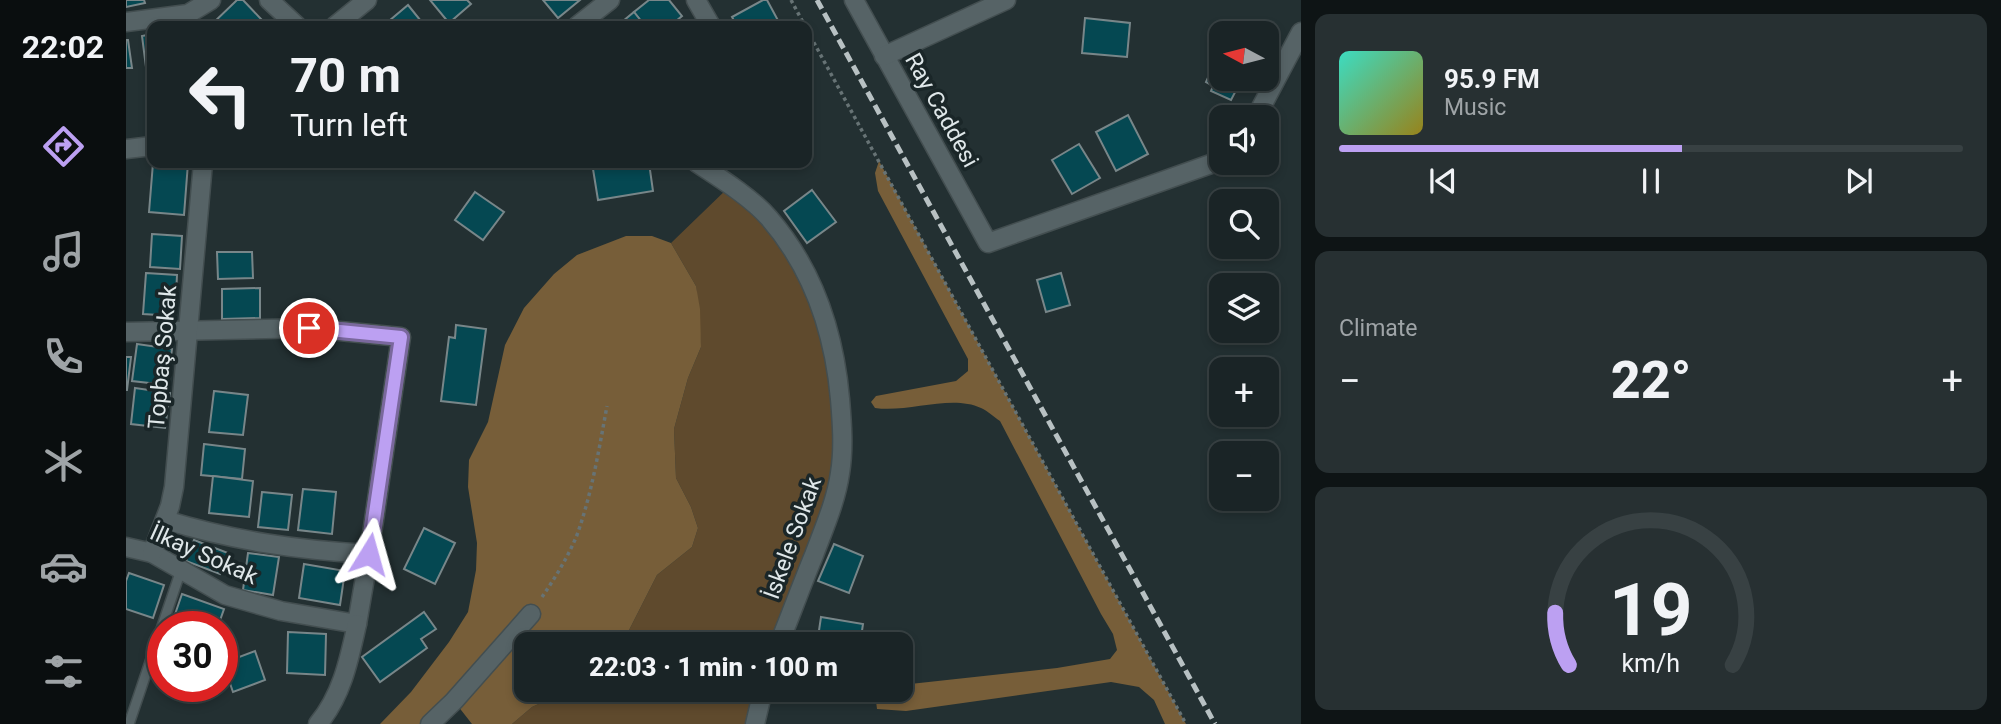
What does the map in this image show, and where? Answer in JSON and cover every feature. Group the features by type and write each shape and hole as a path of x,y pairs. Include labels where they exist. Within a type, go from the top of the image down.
{"street":[{"path":"126,22 188,14 211,0"},
{"path":"269,0 292,21"},
{"path":"584,21 610,0"},
{"path":"696,0 707,21"},
{"name":"Ray Caddesi","path":"854,0 988,243 1209,165"},
{"path":"884,56 1006,0"},
{"path":"340,21 362,1"},
{"path":"1262,105 1301,32"},
{"path":"126,149 147,147"},
{"name":"Topbaş Sokak","path":"152,552 174,487 203,168"},
{"name":"İskele Sokak","path":"710,168 767,216 797,254 823,311 833,347 843,444 840,475 829,517 784,632"},
{"path":"126,332 309,328 401,337 357,624 340,690 329,711 318,724"},
{"path":"165,520 201,531 270,545 369,554"},
{"name":"İlkay Sokak","path":"126,547 152,552 225,595 281,611 357,624"},
{"path":"430,724 454,701 531,614"},
{"path":"755,724 760,702"}],"lane":[{"path":"129,724 181,569"}],"path":[{"path":"791,0 802,21"},
{"path":"812,39 1186,724"},
{"path":"531,614 557,575 576,536 590,490 607,406"}],"shaded area":[{"path":"879,161 1186,724 1165,724 1154,700 1139,687 1111,682 906,711 877,709 876,702 913,702 913,684 1057,668 1110,659 1117,650 1113,634 1000,421 984,409 969,404 943,403 888,409 875,408 871,402 876,396 956,381 968,371 968,359 878,191 875,173"},
{"path":"730,186 810,279 843,444 783,632 628,632 657,575 692,547 698,528 676,478 674,429 688,378 701,347 696,286 671,243"},
{"path":"626,236 652,236 671,243 696,286 700,309 701,347 688,378 674,429 676,478 698,528 692,547 657,575 628,632 514,632 514,702 543,702 532,707 512,724 472,724 454,701 430,724 380,724 411,692 468,612 476,570 477,543 468,487 469,460 488,422 505,345 524,308 554,274 577,255"},
{"path":"543,702 760,702 755,724 512,724 532,707"}],"building":[{"path":"126,0 144,0 145,3 126,7"},
{"path":"237,0 243,0 261,19 259,21 215,21"},
{"path":"430,0 467,0 471,4 451,21 447,21"},
{"path":"543,0 580,0 558,18"},
{"path":"649,0 669,0 682,16 676,21 641,21 634,12"},
{"path":"767,0 778,21 734,21 732,17"},
{"path":"408,5 421,21 389,21"},
{"path":"634,12 641,21 623,21"},
{"path":"1085,18 1130,23 1127,57 1082,53"},
{"path":"147,35 146,67 142,36"},
{"path":"128,40 132,68 126,68"},
{"path":"1211,91 1236,91 1231,100"},
{"path":"1128,115 1148,154 1116,171 1096,132"},
{"path":"1079,144 1100,178 1072,194 1052,160"},
{"path":"153,168 188,168 184,215 149,212"},
{"path":"650,168 653,191 598,200 593,169"},
{"path":"812,190 836,222 807,243 784,211"},
{"path":"475,192 504,212 483,240 455,220"},
{"path":"152,234 182,236 180,269 150,267"},
{"path":"217,252 252,252 253,278 218,279"},
{"path":"146,273 177,275 175,316 143,314"},
{"path":"1061,273 1070,305 1046,312 1037,280"},
{"path":"260,288 260,318 222,319 222,289"},
{"path":"456,325 486,329 476,405 441,401 449,337 455,338"},
{"path":"137,344 172,349 167,385 132,381"},
{"path":"126,357 131,357 127,390 126,390"},
{"path":"135,388 170,393 165,428 131,424"},
{"path":"214,391 248,395 243,435 209,432"},
{"path":"204,444 245,449 242,479 201,475"},
{"path":"213,476 253,481 249,517 209,513"},
{"path":"303,489 336,492 332,534 298,530"},
{"path":"262,492 292,495 288,530 258,527"},
{"path":"424,528 455,543 435,584 404,569"},
{"path":"194,540 228,553 220,574 186,561"},
{"path":"834,544 863,556 849,593 818,581"},
{"path":"248,553 279,557 273,595 243,590"},
{"path":"304,564 345,571 340,605 299,598"},
{"path":"129,573 164,585 155,611 147,611 147,616 126,609 126,581"},
{"path":"182,594 224,609 223,611 176,611"},
{"path":"424,612 436,629 421,639 427,648 380,682 362,657"},
{"path":"821,617 863,624 862,632 819,632"},
{"path":"288,632 326,634 325,675 287,673"},
{"path":"255,651 265,680 238,690 238,657"}],"railway":[{"path":"817,0 1215,724"}],"route":[{"path":"309,328 401,337 369,554"}]}
